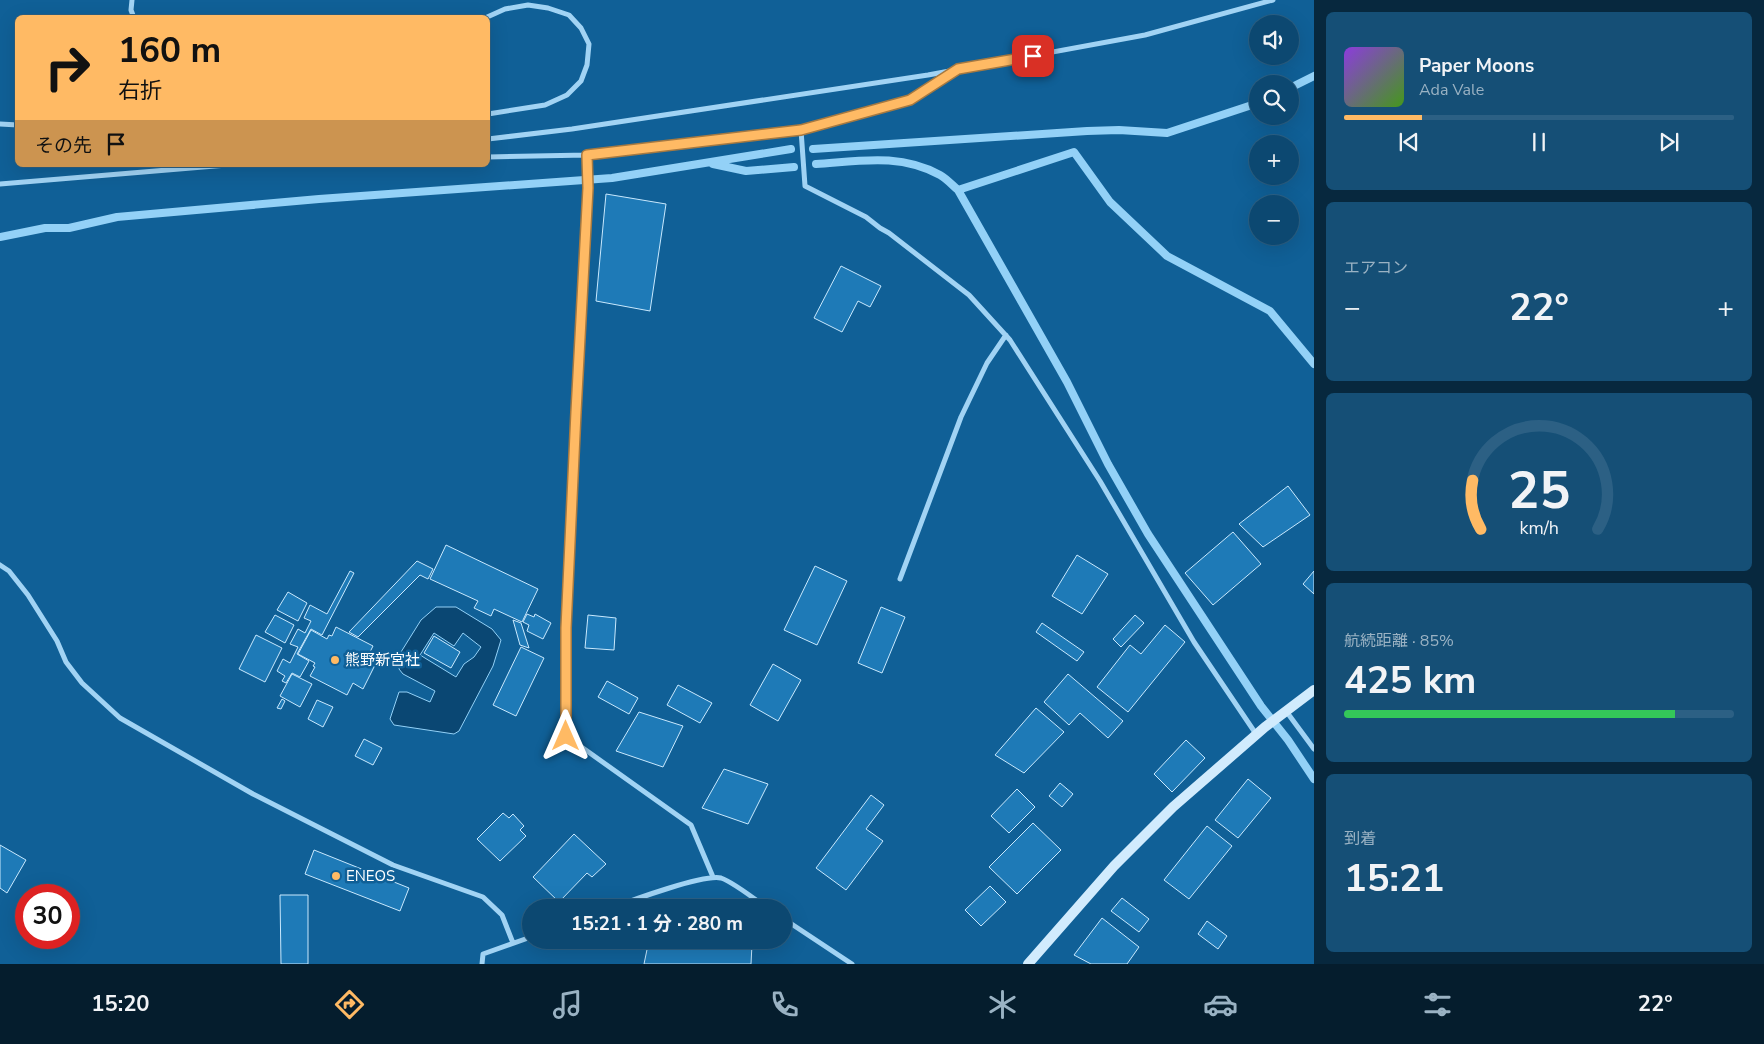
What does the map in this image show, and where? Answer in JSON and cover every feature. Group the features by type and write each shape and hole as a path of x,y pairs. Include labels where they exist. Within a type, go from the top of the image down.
{"street":[{"path":"132,0 131,10 133,15"},
{"path":"490,139 622,122 958,69 1145,35 1274,0"},
{"path":"490,16 505,9 528,5 548,8 569,15 581,28 589,44 586,65 581,81 567,94 545,106 490,114"},
{"path":"490,157 587,155 801,130 910,100 958,69"},
{"path":"0,124 15,125"},
{"path":"801,130 805,186 866,217 889,233 969,295 1006,335 1100,481 1194,642 1256,734"},
{"path":"587,155 588,188 566,628 566,736 691,825 713,877"},
{"path":"0,184 202,167"},
{"path":"900,579 962,417 987,363 1006,335"},
{"path":"0,565 9,571 28,595 76,676 120,718 253,794 393,865 483,897 502,915 513,943"},
{"path":"1028,964 1114,866 1173,807 1256,734 1314,690"},
{"path":"1283,713 1314,749"},
{"path":"640,899 713,877 723,879 753,899"},
{"path":"792,923 852,964"},
{"path":"482,964 483,954 522,940"}],"water":[{"path":"436,607 456,607 492,629 501,640 493,666 459,731 454,734 394,725 390,719 399,692 407,692 430,702 435,691 403,674 399,669 401,652 421,620","holes":["434,633 454,646 463,633 481,647 474,657 464,664 456,677 420,655"]}],"building":[{"path":"606,194 666,204 650,311 596,301"},
{"path":"841,266 881,286 870,307 858,301 842,332 814,318"},
{"path":"1288,486 1310,515 1263,547 1239,524"},
{"path":"1233,532 1261,564 1213,605 1185,573"},
{"path":"446,545 538,589 522,622 494,609 491,616 474,608 478,601 430,579"},
{"path":"1077,555 1108,574 1082,614 1052,596"},
{"path":"417,561 433,569 428,579 420,575 358,637 349,632"},
{"path":"815,566 847,581 817,645 784,630"},
{"path":"350,571 354,573 322,635 311,629 297,654 309,661 300,677 292,673 286,683 282,681 285,676 277,671 283,659 290,663 298,647 290,644 298,629 305,633 311,621 304,618 310,605 327,614"},
{"path":"1314,571 1314,594 1303,584"},
{"path":"288,592 307,603 298,621 277,610"},
{"path":"881,607 905,617 882,673 858,663"},
{"path":"527,614 534,617 535,614 551,623 543,639 527,631 529,625 523,622"},
{"path":"275,615 294,625 285,643 265,632"},
{"path":"588,615 616,618 614,650 585,648"},
{"path":"1135,615 1144,623 1121,647 1113,639"},
{"path":"513,620 521,623 529,648 520,645"},
{"path":"1042,623 1084,652 1077,661 1036,632"},
{"path":"1165,625 1185,642 1128,712 1097,687 1130,645 1141,654"},
{"path":"336,627 373,646 366,660 375,665 363,689 353,683 347,695 310,676 315,663 298,654 311,630 327,639 329,635 332,636"},
{"path":"256,635 282,648 265,682 239,669"},
{"path":"434,636 460,652 451,668 424,653"},
{"path":"521,647 544,658 516,716 493,705"},
{"path":"773,664 801,680 778,721 750,705"},
{"path":"292,674 312,684 300,707 280,696"},
{"path":"1068,674 1123,721 1108,738 1080,713 1069,725 1044,702"},
{"path":"607,681 638,698 629,714 598,697"},
{"path":"678,685 712,703 700,723 667,705"},
{"path":"282,699 285,701 281,709 277,708"},
{"path":"317,700 333,707 323,727 308,719"},
{"path":"1036,708 1064,732 1024,773 995,755"},
{"path":"639,712 683,726 663,767 616,751"},
{"path":"364,739 382,748 373,765 355,756"},
{"path":"1186,740 1205,758 1172,792 1154,774"},
{"path":"724,769 768,784 748,824 702,808"},
{"path":"1248,779 1271,798 1238,838 1215,820"},
{"path":"1060,783 1073,794 1062,807 1049,796"},
{"path":"1017,789 1035,807 1009,833 991,816"},
{"path":"871,795 884,805 866,829 883,841 846,890 816,868"},
{"path":"503,813 509,818 513,814 524,826 520,830 526,836 500,861 477,839"},
{"path":"1033,823 1061,850 1017,894 989,867"},
{"path":"1207,826 1232,846 1189,899 1164,880"},
{"path":"574,834 606,864 592,877 587,873 562,899 556,899 533,877"},
{"path":"0,845 26,860 7,893 0,888"},
{"path":"314,850 409,888 400,911 305,874"},
{"path":"990,886 1006,902 981,926 965,910"},
{"path":"280,895 308,895 308,964 281,964"},
{"path":"1122,898 1149,919 1139,932 1111,911"},
{"path":"1102,918 1139,947 1127,964 1091,964 1074,955"},
{"path":"1207,921 1227,936 1218,949 1198,934"},
{"path":"647,949 752,949 751,964 644,964"}],"waterway":[{"path":"1299,84 1314,76"},
{"path":"813,149 1087,131 1119,130 1167,133 1249,106"},
{"path":"0,237 45,228 69,228 117,217 319,199 612,178 791,149"},
{"path":"958,190 1074,152 1110,202 1167,256 1270,311 1314,364"},
{"path":"816,164 864,160 895,161 925,168 940,175 958,190 1067,382 1108,464 1148,534 1261,706 1288,740 1314,779"},
{"path":"713,164 746,171 794,167"}],"place":[{"name":"熊野新宮社","path":"335,660"},
{"name":"ENEOS","path":"336,876"}],"route":[{"path":"566,736 566,628 588,188 587,155 801,130 910,100 958,69 1033,56"}]}
